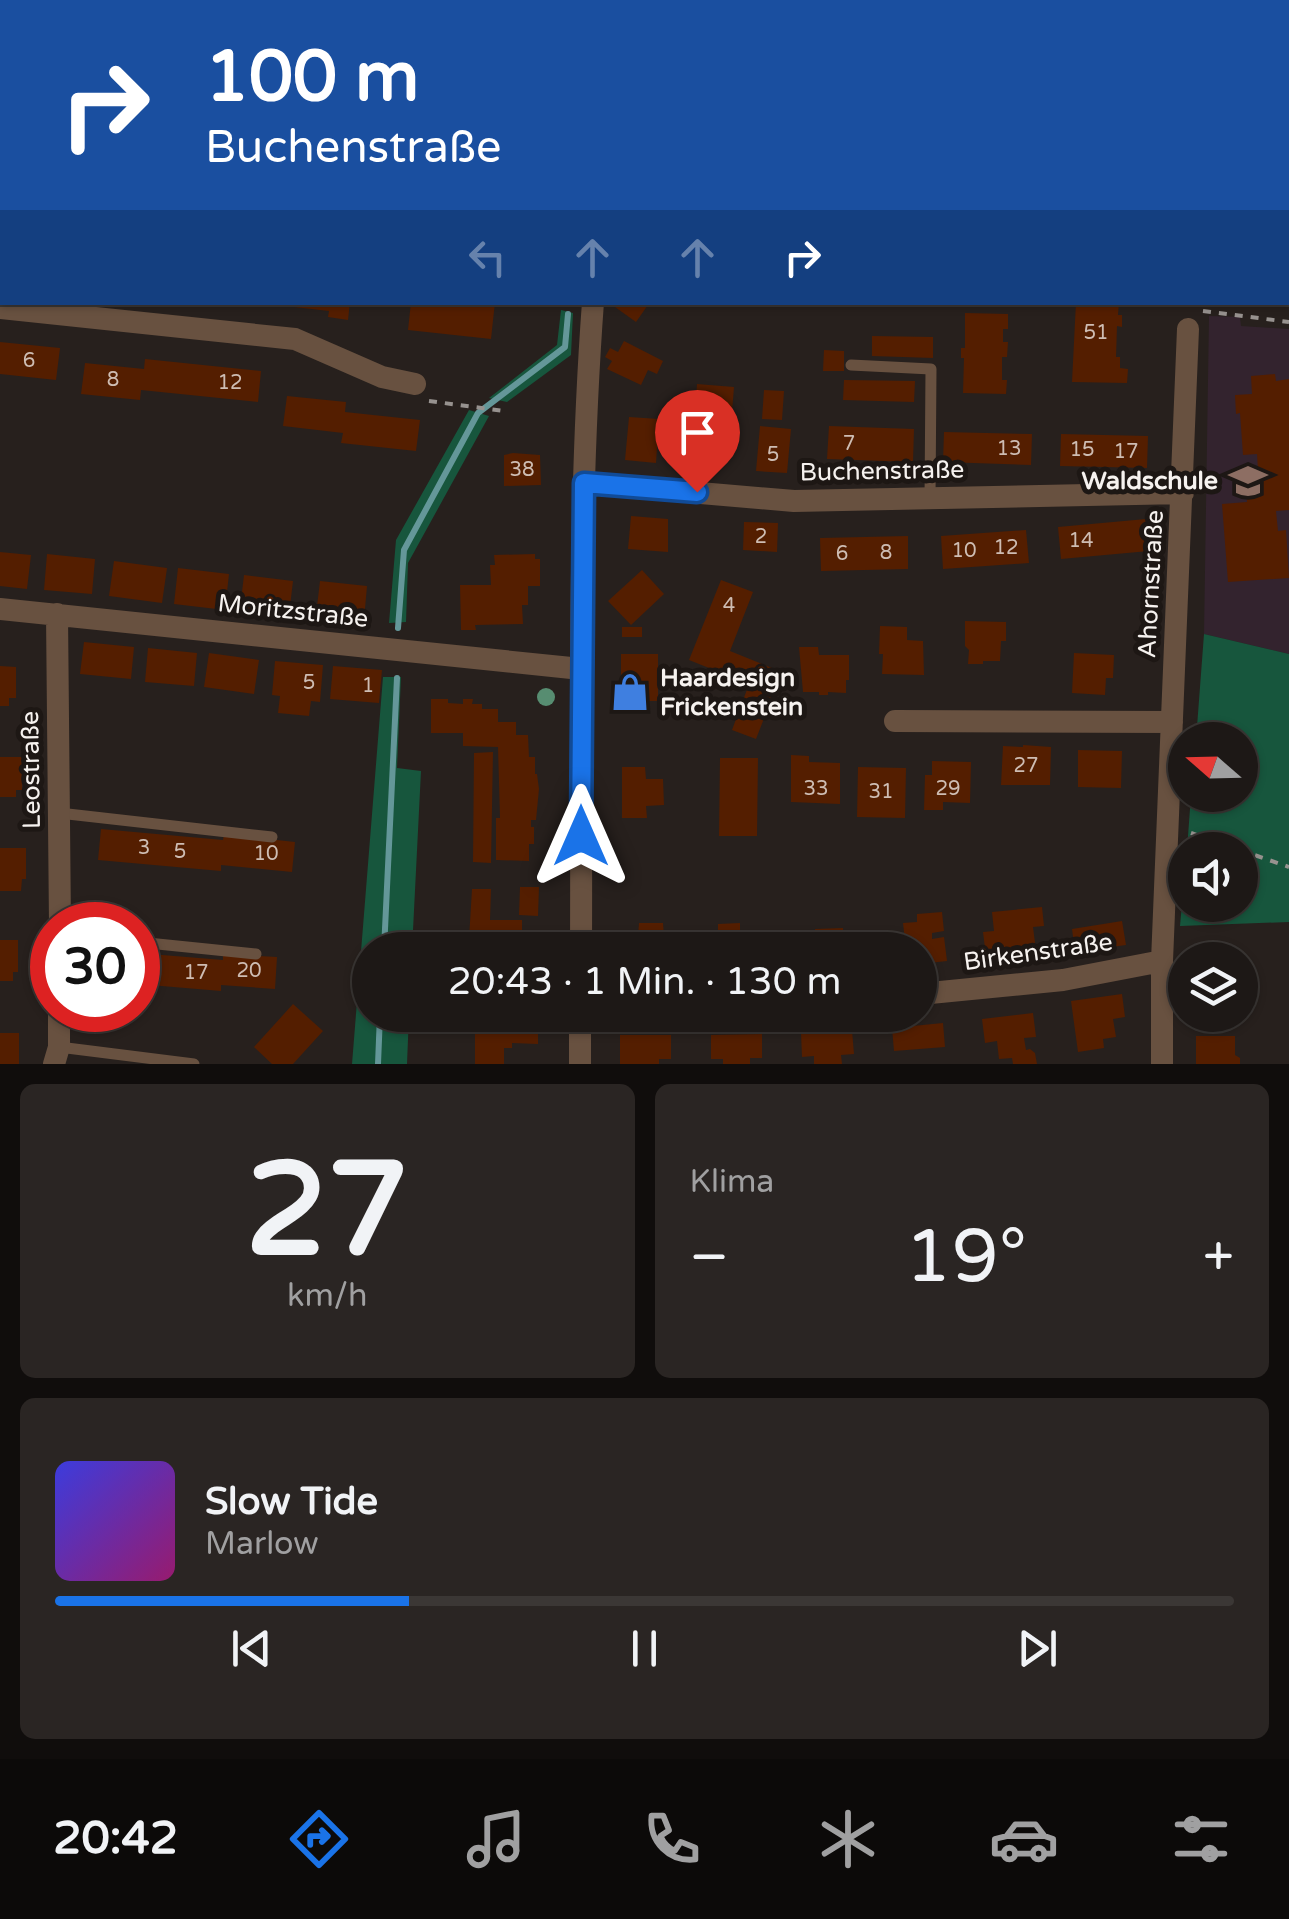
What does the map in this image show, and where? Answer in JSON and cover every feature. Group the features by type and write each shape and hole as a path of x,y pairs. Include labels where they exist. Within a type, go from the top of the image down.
{"street":[{"path":"580,932 584,483 592,305"},
{"path":"0,308 295,339 382,377 414,384"},
{"name":"Ahornstraße","path":"1172,722 1195,320"},
{"name":"Buchenstraße","path":"584,483 794,500 1183,494"},
{"name":"Moritzstraße","path":"0,609 581,669"},
{"name":"Leostraße","path":"57,614 60,902"},
{"path":"895,721 1172,722"},
{"name":"Ahornstraße","path":"1162,1064 1168,804"},
{"name":"Birkenstraße","path":"937,992 1063,980 1162,960"},
{"path":"580,1032 580,1064"}],"lane":[{"path":"851,365 931,369 930,499"},
{"path":"59,814 272,837"},
{"path":"160,944 256,954"},
{"path":"56,1056 194,1064"}],"path":[{"path":"1195,320 1289,322"},
{"path":"414,384 428,401 504,411"},
{"path":"1167,825 1187,832"},
{"path":"1258,856 1289,867"}],"shaded area":[{"name":"Waldschule","path":"1209,316 1240,317 1241,326 1289,329 1289,654 1204,634"}],"green space":[{"path":"561,310 573,313 571,355 507,402 489,398 557,345"},
{"path":"469,410 489,416 408,563 406,622 389,623 396,540"},
{"path":"1204,634 1289,654 1289,922 1180,926 1180,922 1258,922 1258,832 1188,832 1190,812 1258,812 1258,722 1197,722"},
{"path":"383,677 401,677 397,768 421,771 413,932 363,932"},
{"path":"355,1032 408,1032 407,1064 352,1064"}],"building":[{"path":"350,305 348,320 328,317 329,311 294,307"},
{"path":"411,305 495,305 491,339 408,330"},
{"path":"612,305 648,305 636,322"},
{"path":"1076,305 1119,305 1122,327 1117,326 1116,357 1120,357 1120,368 1128,369 1127,383 1072,382"},
{"path":"965,313 1008,314 1008,329 1003,329 1003,342 1008,342 1007,357 1002,357 1006,394 963,393 961,348 965,348"},
{"path":"872,336 933,337 933,358 872,356"},
{"path":"624,341 663,361 657,374 648,370 641,385 607,369 612,361 605,357 610,348 618,352"},
{"path":"0,342 60,348 56,380 0,374"},
{"path":"824,350 844,351 844,371 823,371"},
{"path":"145,359 261,371 258,402 141,390 140,400 81,394 85,363 144,369"},
{"path":"1275,374 1276,381 1289,379 1289,510 1276,511 1278,531 1286,530 1289,578 1228,582 1222,504 1247,502 1245,471 1258,470 1257,454 1243,455 1235,395 1252,394 1251,376"},
{"path":"844,380 915,381 914,402 843,400"},
{"path":"697,384 734,387 731,425 724,424 722,468 691,466"},
{"path":"764,390 784,391 782,420 762,419"},
{"path":"287,396 346,402 345,412 420,420 416,451 341,443 343,433 283,426"},
{"path":"629,417 659,419 656,463 625,460"},
{"path":"760,426 791,429 787,473 756,471"},
{"path":"829,426 914,429 913,462 827,459"},
{"path":"944,432 1032,434 1031,465 943,462"},
{"path":"1061,434 1148,436 1147,468 1060,466"},
{"path":"504,455 540,455 541,485 504,486"},
{"path":"631,516 668,519 668,552 628,549"},
{"path":"1146,519 1149,551 1061,559 1058,527"},
{"path":"744,522 778,523 777,552 743,550"},
{"path":"1026,530 1029,563 943,569 941,536"},
{"path":"908,536 908,569 821,571 820,538"},
{"path":"0,552 31,555 27,589 0,586"},
{"path":"47,554 95,559 92,594 44,590"},
{"path":"535,554 535,559 540,559 540,586 528,586 528,605 522,605 523,624 475,625 476,630 461,630 460,585 491,585 494,555"},
{"path":"114,561 167,568 162,603 109,596"},
{"path":"178,568 229,574 225,610 174,604"},
{"path":"642,570 664,594 631,625 608,601"},
{"path":"244,575 293,581 289,615 240,609"},
{"path":"721,580 753,592 730,651 782,672 756,739 732,730 749,684 689,660"},
{"path":"320,581 367,586 364,620 316,615"},
{"path":"965,621 1006,622 1000,661 968,664"},
{"path":"880,626 907,627 907,640 923,641 924,675 882,674"},
{"path":"622,627 642,627 642,637 622,637"},
{"path":"84,642 134,647 131,679 80,674"},
{"path":"799,647 818,647 819,655 849,655 846,693 803,692"},
{"path":"148,648 197,653 194,686 145,682"},
{"path":"209,653 259,660 254,694 204,687"},
{"path":"1074,653 1114,655 1113,678 1106,678 1105,695 1072,693"},
{"path":"621,654 658,654 658,701 621,701"},
{"path":"275,661 323,665 320,702 311,701 309,716 278,713 280,696 272,695"},
{"path":"0,666 16,667 16,698 9,698 9,706 0,706"},
{"path":"333,666 382,670 379,703 330,699"},
{"path":"431,699 463,704 463,699 473,699 472,704 482,704 482,709 498,709 498,722 516,722 516,735 528,735 529,757 535,757 539,789 536,820 531,820 534,844 529,844 529,861 496,860 496,818 500,818 498,747 463,746 463,733 431,733"},
{"path":"1003,746 1051,747 1050,785 1001,785"},
{"path":"1078,750 1122,751 1121,788 1078,787"},
{"path":"493,752 491,863 473,862 474,753"},
{"path":"791,755 809,756 809,762 840,763 840,804 791,802"},
{"path":"0,757 23,757 22,790 16,790 16,797 0,797"},
{"path":"720,758 758,758 757,836 719,836"},
{"path":"932,761 971,762 970,803 943,802 943,810 924,810 925,775 932,775"},
{"path":"622,767 645,767 646,779 663,779 664,805 646,806 647,818 622,818"},
{"path":"858,767 906,768 905,818 857,817"},
{"path":"101,829 223,840 224,834 295,842 292,872 221,865 221,871 98,860"},
{"path":"0,848 26,848 26,879 22,879 21,891 0,891"},
{"path":"520,887 539,887 538,916 519,915"},
{"path":"472,889 491,889 490,920 522,920 522,932 469,932"},
{"path":"1042,907 1044,926 1033,927 1036,951 986,956 983,932 994,931 992,912"},
{"path":"942,912 944,931 904,932 903,923 917,922 917,914"},
{"path":"1122,921 1126,945 1075,952 1072,929"},
{"path":"639,923 663,923 664,932 638,932"},
{"path":"740,923 740,931 754,932 718,932 718,924"},
{"path":"843,928 843,932 815,932"},
{"path":"944,937 947,961 937,962 937,938"},
{"path":"0,940 18,940 18,972 13,972 13,981 0,981"},
{"path":"223,954 277,957 275,989 221,985 221,991 160,986 160,955 223,960"},
{"path":"1122,994 1125,1017 1113,1019 1116,1037 1103,1039 1104,1048 1078,1052 1071,1001"},
{"path":"293,1004 323,1031 293,1064 272,1064 254,1047"},
{"path":"1033,1013 1036,1037 1024,1038 1026,1050 1035,1053 1037,1064 1013,1064 1012,1058 999,1059 997,1041 985,1043 982,1019"},
{"path":"943,1023 945,1047 894,1051 892,1032 937,1032 937,1024"},
{"path":"475,1032 538,1032 538,1044 512,1043 512,1048 504,1048 504,1064 475,1064"},
{"path":"852,1032 854,1054 841,1055 842,1064 814,1064 814,1056 802,1057 801,1033"},
{"path":"0,1033 19,1033 19,1064 0,1064"},
{"path":"762,1034 762,1058 750,1058 750,1064 723,1064 723,1059 711,1059 711,1035"},
{"path":"620,1035 671,1035 671,1059 659,1059 659,1064 620,1064"},
{"path":"1196,1036 1235,1036 1235,1055 1240,1064 1196,1064"}],"waterway":[{"path":"398,628 404,550 478,413 565,347 568,314"},
{"path":"385,932 397,678"},
{"path":"378,1064 379,1032"}],"place":[{"name":"Waldschule","path":"1248,481"},
{"name":"Haardesign Frickenstein","path":"630,692"}],"route":[{"path":"581,836 584,483 697,492"}]}
